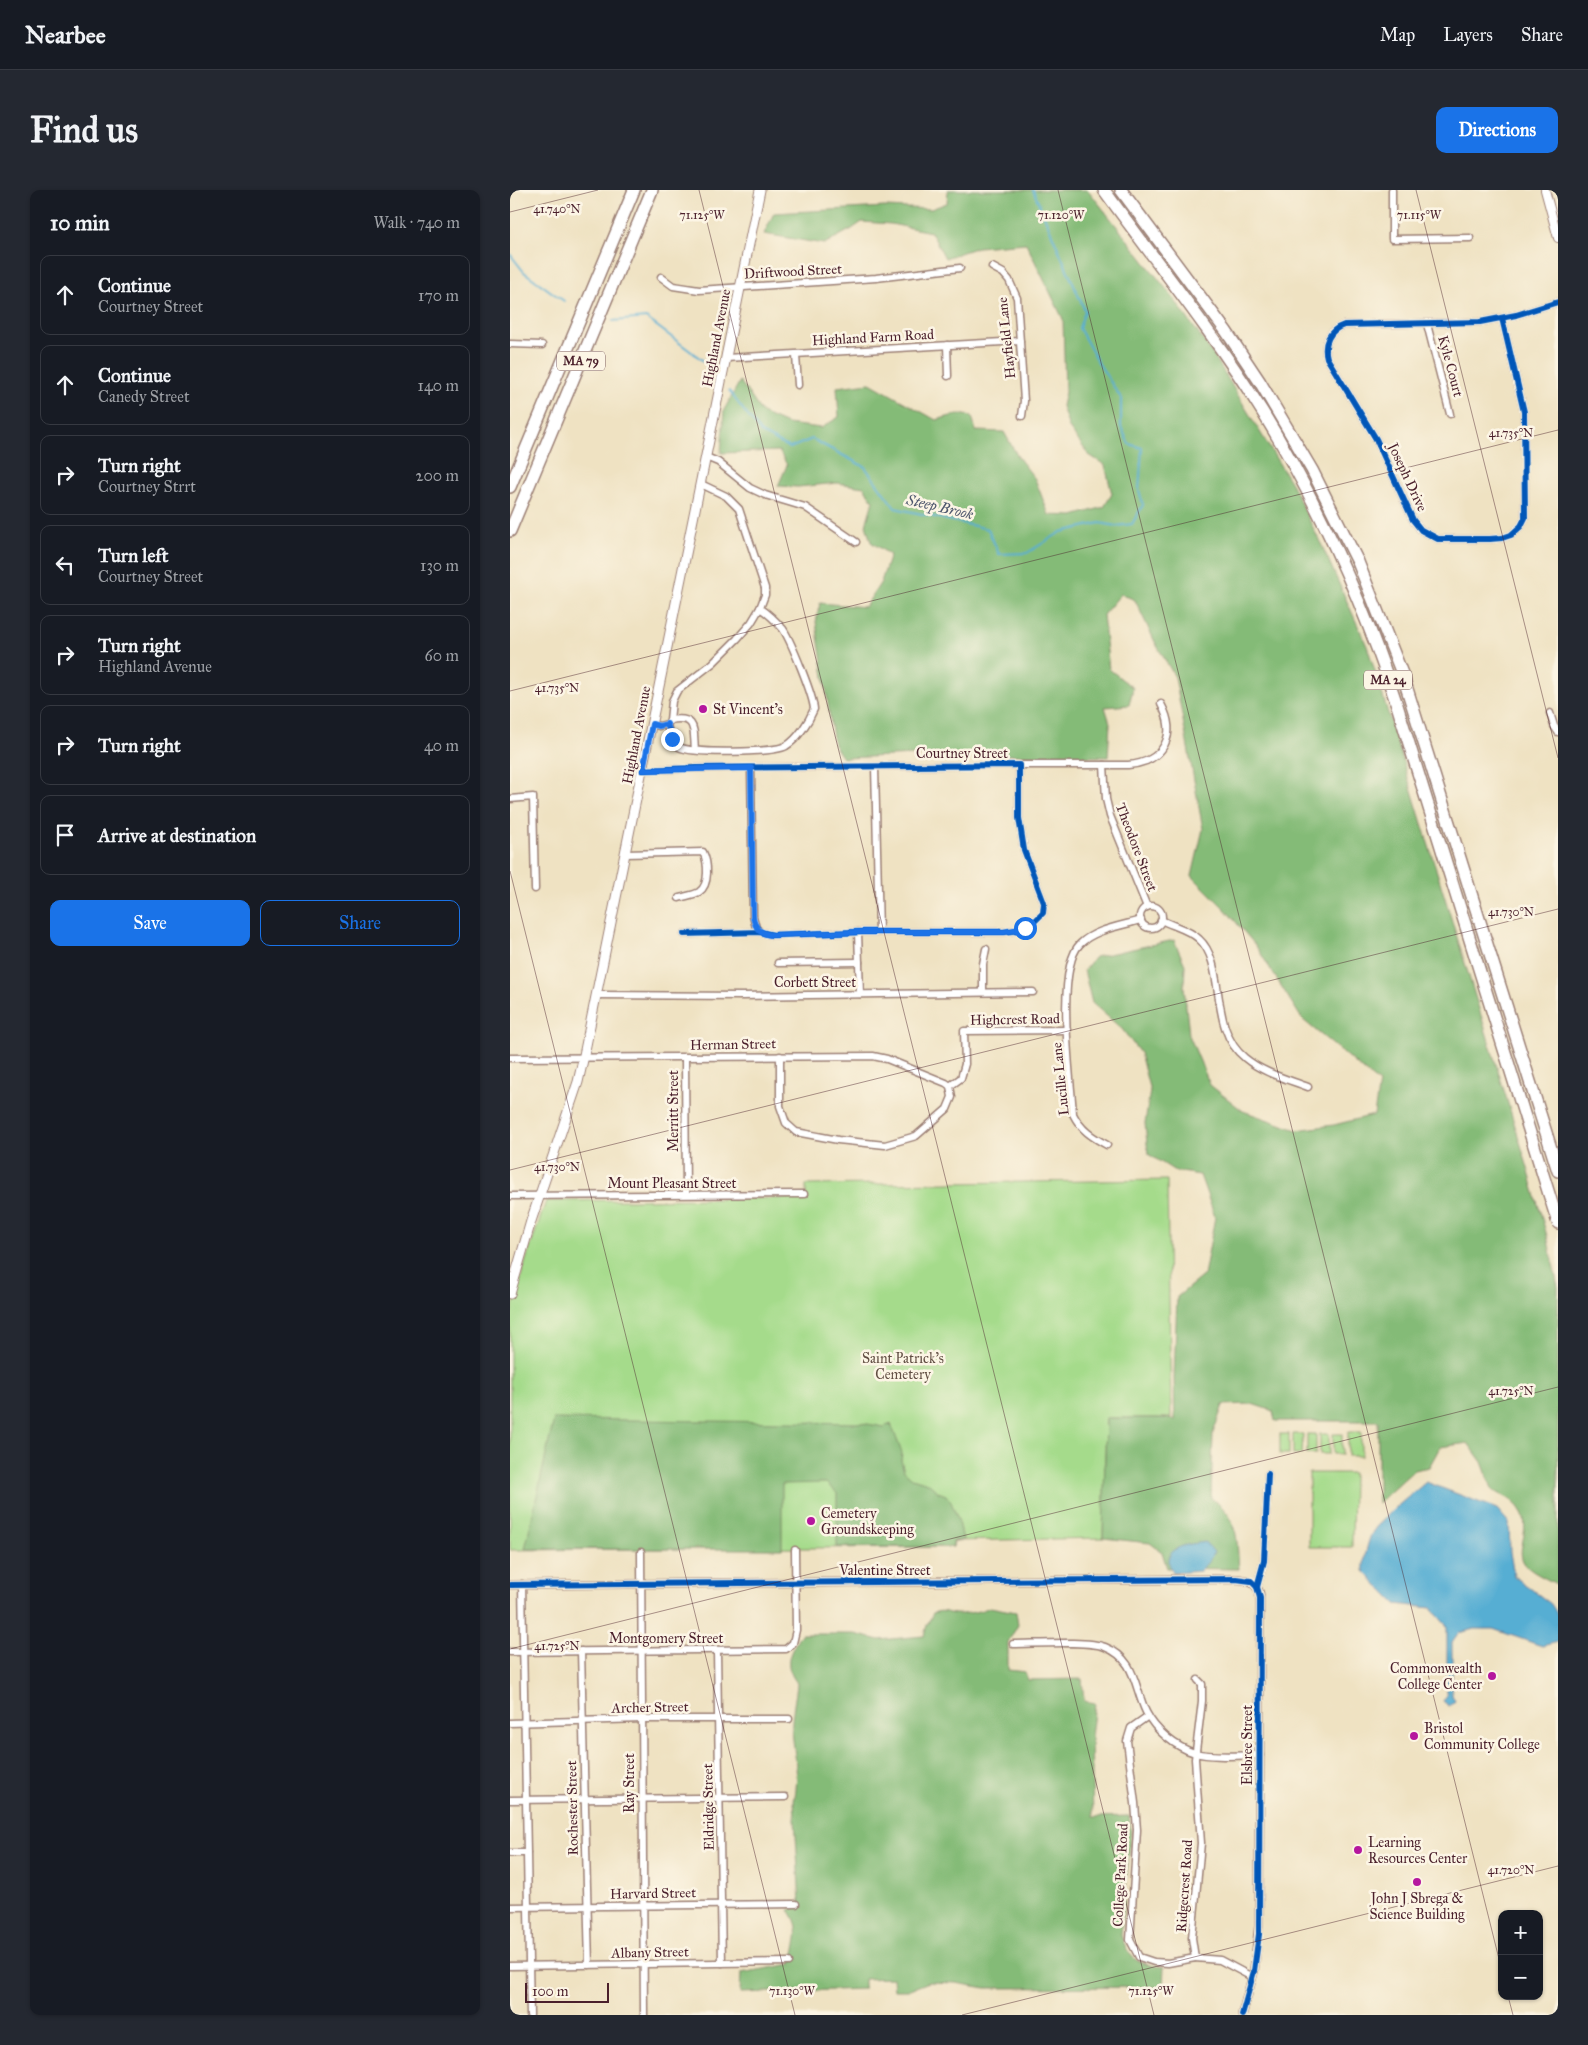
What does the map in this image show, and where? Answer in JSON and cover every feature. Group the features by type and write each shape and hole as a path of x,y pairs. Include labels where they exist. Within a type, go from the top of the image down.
{"highway":[{"name":"MA 79","path":"510,487 634,190"},
{"name":"MA 79","path":"510,531 652,190"},
{"name":"MA 24","path":"1104,190 1215,341 1253,398 1301,480 1346,571 1370,628 1397,705 1558,1223"},
{"name":"MA 24","path":"1121,190 1222,326 1264,388 1316,476 1358,562 1402,676 1558,1171"}],"main road":[{"name":"Highland Avenue","path":"519,1262 578,1082 760,190"},
{"path":"510,1294 519,1262"}],"street":[{"path":"1392,190 1392,239 1470,238"},
{"path":"1545,190 1558,238"},
{"name":"Driftwood Street","path":"661,277 673,286 695,290 876,278 929,270 960,268"},
{"name":"Hayfield Lane","path":"992,268 1003,273 1013,289 1018,308 1024,401 1022,416"},
{"name":"Joseph Drive","path":"1502,318 1524,412 1526,511 1523,523 1514,533 1502,538 1442,539 1431,536 1419,528 1410,513 1376,439 1326,354 1329,336 1340,327 1352,324 1468,323 1502,318 1558,302"},
{"name":"Kyle Court","path":"1427,324 1450,414"},
{"name":"Highland Farm Road","path":"726,358 1020,341"},
{"path":"510,344 542,345"},
{"path":"947,345 948,376"},
{"path":"796,355 798,385"},
{"path":"706,457 718,462 754,490 801,505 812,511 856,542"},
{"path":"701,484 726,496 736,504 765,588 765,595 760,608 738,639 715,661 677,691 672,702 669,722 670,737 677,746 710,752 780,748 794,738 814,712 810,693 788,637 776,621 760,608"},
{"name":"Courtney Street","path":"643,770 1140,764 1151,760 1160,752 1165,744 1169,725 1162,704"},
{"path":"1550,713 1558,732"},
{"path":"652,724 659,726 669,722 684,720 692,726 696,736 695,750"},
{"name":"Courtney Street","path":"684,934 760,932 773,935 858,932 1012,931 1028,927 1042,915 1044,899 1026,860 1022,844 1019,765"},
{"name":"Theodore Street","path":"1104,765 1106,799 1110,816 1147,907"},
{"path":"876,767 879,932"},
{"path":"751,768 753,916 756,928 760,932"},
{"path":"510,799 533,797 535,889"},
{"path":"626,854 703,852 706,869 702,888 698,893 679,898"},
{"path":"1147,907 1158,909 1162,914 1161,920 1156,927 1151,928 1143,925 1141,912 1147,907"},
{"name":"Lucille Lane","path":"1107,1145 1091,1136 1079,1126 1073,1114 1066,991 1072,958 1076,950 1088,937 1141,920"},
{"path":"1161,920 1199,938 1207,949 1212,964 1223,1022 1230,1042 1244,1058 1264,1071 1308,1087"},
{"path":"858,932 860,994"},
{"path":"983,992 983,964 986,949"},
{"path":"778,963 859,962"},
{"name":"Corbett Street","path":"597,995 1034,992"},
{"name":"Highcrest Road","path":"780,1056 780,1106 786,1123 796,1132 838,1140 885,1145 916,1136 947,1109 952,1098 950,1086 961,1078 965,1064 964,1031 1067,1030"},
{"name":"Herman Street","path":"510,1058 880,1057 950,1086"},
{"name":"Merritt Street","path":"685,1058 686,1194"},
{"name":"Mount Pleasant Street","path":"510,1196 804,1194"},
{"name":"Highland Avenue","path":"510,1277 519,1262"},
{"name":"Elsbree Street","path":"1242,2015 1252,1977 1259,1926 1260,1598 1257,1587 1262,1576 1264,1561 1268,1474"},
{"path":"794,1583 795,1550"},
{"name":"Ray Street","path":"641,1552 644,2015"},
{"name":"Valentine Street","path":"510,1585 1236,1579 1251,1581 1257,1587"},
{"name":"Montgomery Street","path":"510,1652 780,1651 791,1646 796,1630 794,1583"},
{"path":"522,1584 530,2015"},
{"path":"1013,1644 1096,1644 1112,1650 1122,1658 1130,1670 1148,1716 1172,1742 1197,1753 1260,1755"},
{"name":"Rochester Street","path":"581,1651 583,1799 589,1965"},
{"name":"Eldridge Street","path":"717,1651 722,1963"},
{"name":"Ridgecrest Road","path":"1195,1958 1192,1938 1200,1843 1195,1769 1202,1696 1202,1684 1198,1680"},
{"name":"College Park Road","path":"1148,1716 1131,1728 1127,1741 1135,1803 1137,1844 1129,1929 1130,1940 1137,1955 1152,1962 1162,1963 1195,1958"},
{"name":"Archer Street","path":"510,1723 642,1719 789,1719"},
{"path":"510,1800 785,1797"},
{"path":"510,1853 527,1853"},
{"name":"Harvard Street","path":"510,1907 796,1904"},
{"path":"1195,1958 1220,1960 1252,1977"},
{"name":"Albany Street","path":"510,1966 789,1962"}],"green space":[{"path":"948,190 1088,190 1171,295 1213,354 1292,485 1367,646 1527,1165 1547,1236 1558,1287 1558,1585 1525,1565 1521,1554 1525,1526 1524,1518 1518,1506 1493,1491 1482,1462 1468,1443 1440,1447 1429,1467 1414,1470 1378,1503 1378,1421 1275,1421 1273,1411 1252,1404 1223,1405 1213,1433 1211,1498 1227,1513 1232,1521 1235,1529 1239,1569 1167,1568 1162,1552 1150,1543 1103,1538 1106,1418 1163,1418 1175,1420 1174,1378 1177,1297 1204,1275 1215,1217 1200,1175 1175,1171 1148,1154 1145,1123 1150,1091 1140,1053 1122,1029 1092,1003 1084,970 1095,957 1174,940 1185,965 1184,987 1189,1035 1210,1085 1243,1111 1297,1130 1334,1125 1374,1115 1379,1083 1302,1019 1256,946 1225,909 1192,876 1203,829 1175,677 1156,644 1135,600 1121,594 1103,615 1109,669 1133,688 1129,705 1105,707 1110,723 1108,757 941,754 843,758 834,745 816,622 820,603 865,607 881,582 890,555 871,542 866,525 873,501 864,487 837,483 798,487 778,486 787,465 779,451 721,453 724,410 740,381 762,413 787,424 821,428 839,417 837,387 870,383 936,420 958,414 972,416 976,431 1004,432 1018,457 1035,479 1049,515 1073,516 1104,507 1112,494 1105,465 1089,455 1069,428 1062,406 1065,392 1063,319 1026,243 978,247 945,258 931,232 891,224 862,222 824,244 764,234 774,213 885,207 931,209 947,203"},
{"name":"Saint Patrick's Cemetery","path":"1167,1180 1171,1418 1106,1418 1103,1538 954,1541 953,1547 510,1550 510,1317 526,1260 546,1201 806,1198 806,1185"},
{"path":"554,1419 862,1423 884,1427 891,1424 902,1453 901,1460 904,1471 912,1478 928,1483 938,1492 946,1495 959,1522 963,1540 953,1541 953,1547 837,1547 837,1493 826,1483 782,1484 782,1549 525,1549"},
{"path":"1348,1432 1361,1432 1361,1456 1348,1456"},
{"path":"1280,1434 1289,1434 1289,1454 1280,1454"},
{"path":"1293,1434 1303,1434 1302,1454 1293,1454"},
{"path":"1307,1434 1316,1434 1316,1454 1307,1454"},
{"path":"1320,1434 1329,1434 1329,1454 1320,1454"},
{"path":"1333,1434 1342,1434 1342,1454 1333,1454"},
{"path":"1309,1473 1353,1473 1352,1547 1309,1547"},
{"path":"990,1607 1016,1612 1018,1625 1008,1642 1008,1670 1025,1672 1028,1680 1082,1679 1084,1701 1095,1703 1091,1737 1093,1817 1129,1816 1131,1833 1121,1935 1131,1956 1136,1960 1164,1967 1163,1987 986,1988 956,1983 929,1982 908,1990 894,1990 893,1978 864,1979 864,1989 740,1993 741,1973 792,1964 796,1943 796,1924 789,1910 800,1905 794,1801 797,1774 792,1730 797,1683 790,1670 789,1658 801,1634 855,1634 879,1640 924,1636 933,1613 942,1611 963,1614"}],"water":[{"path":"1426,1482 1497,1509 1509,1523 1510,1552 1514,1576 1551,1604 1558,1615 1558,1642 1542,1646 1493,1629 1474,1629 1459,1633 1452,1643 1452,1695 1455,1701 1449,1706 1443,1701 1447,1695 1447,1626 1431,1608 1396,1604 1364,1571 1366,1552 1372,1533 1390,1513"},
{"path":"1205,1542 1214,1552 1200,1571 1173,1573 1168,1561 1177,1548"}],"waterway":[{"name":"Steep Brook","path":"729,391 761,433 790,448 812,439 865,467 895,508 988,529 999,554 1027,553 1061,532 1100,523 1116,526 1132,524 1143,505 1139,490 1142,448 1129,444 1121,427 1121,398 1079,328 1085,311 1033,190"},
{"name":"Steep Brook","path":"510,254 524,272 564,301"},
{"name":"Steep Brook","path":"613,321 646,318 709,365"}],"cycle path":[{"path":"1502,318 1524,412 1525,518 1521,526 1511,535 1502,538 1438,539 1421,530 1413,520 1376,439 1327,358 1328,338 1334,330 1344,325 1480,322 1516,315 1558,302"},
{"path":"643,770 1019,765 1019,818 1024,850 1044,903 1043,913 1031,925 1018,930 1004,932 861,932 773,935 760,932 684,934"},
{"path":"1242,2015 1254,1971 1259,1934 1260,1598 1257,1587 1264,1561 1268,1474"},
{"path":"510,1585 1236,1579 1251,1581 1257,1587"}],"place":[{"name":"St Vincent's","path":"703,709"},
{"name":"Cemetery Groundskeeping","path":"811,1521"},
{"name":"Commonwealth College Center","path":"1492,1676"},
{"name":"Bristol Community College","path":"1414,1736"},
{"name":"Learning Resources Center","path":"1358,1850"},
{"name":"John J Sbrega & Science Building","path":"1417,1882"}],"route":[{"path":"672,739 667,724 659,726 652,724 643,770 751,768 753,916 758,931 767,935 773,935 861,932 1004,932 1025,928"}]}
